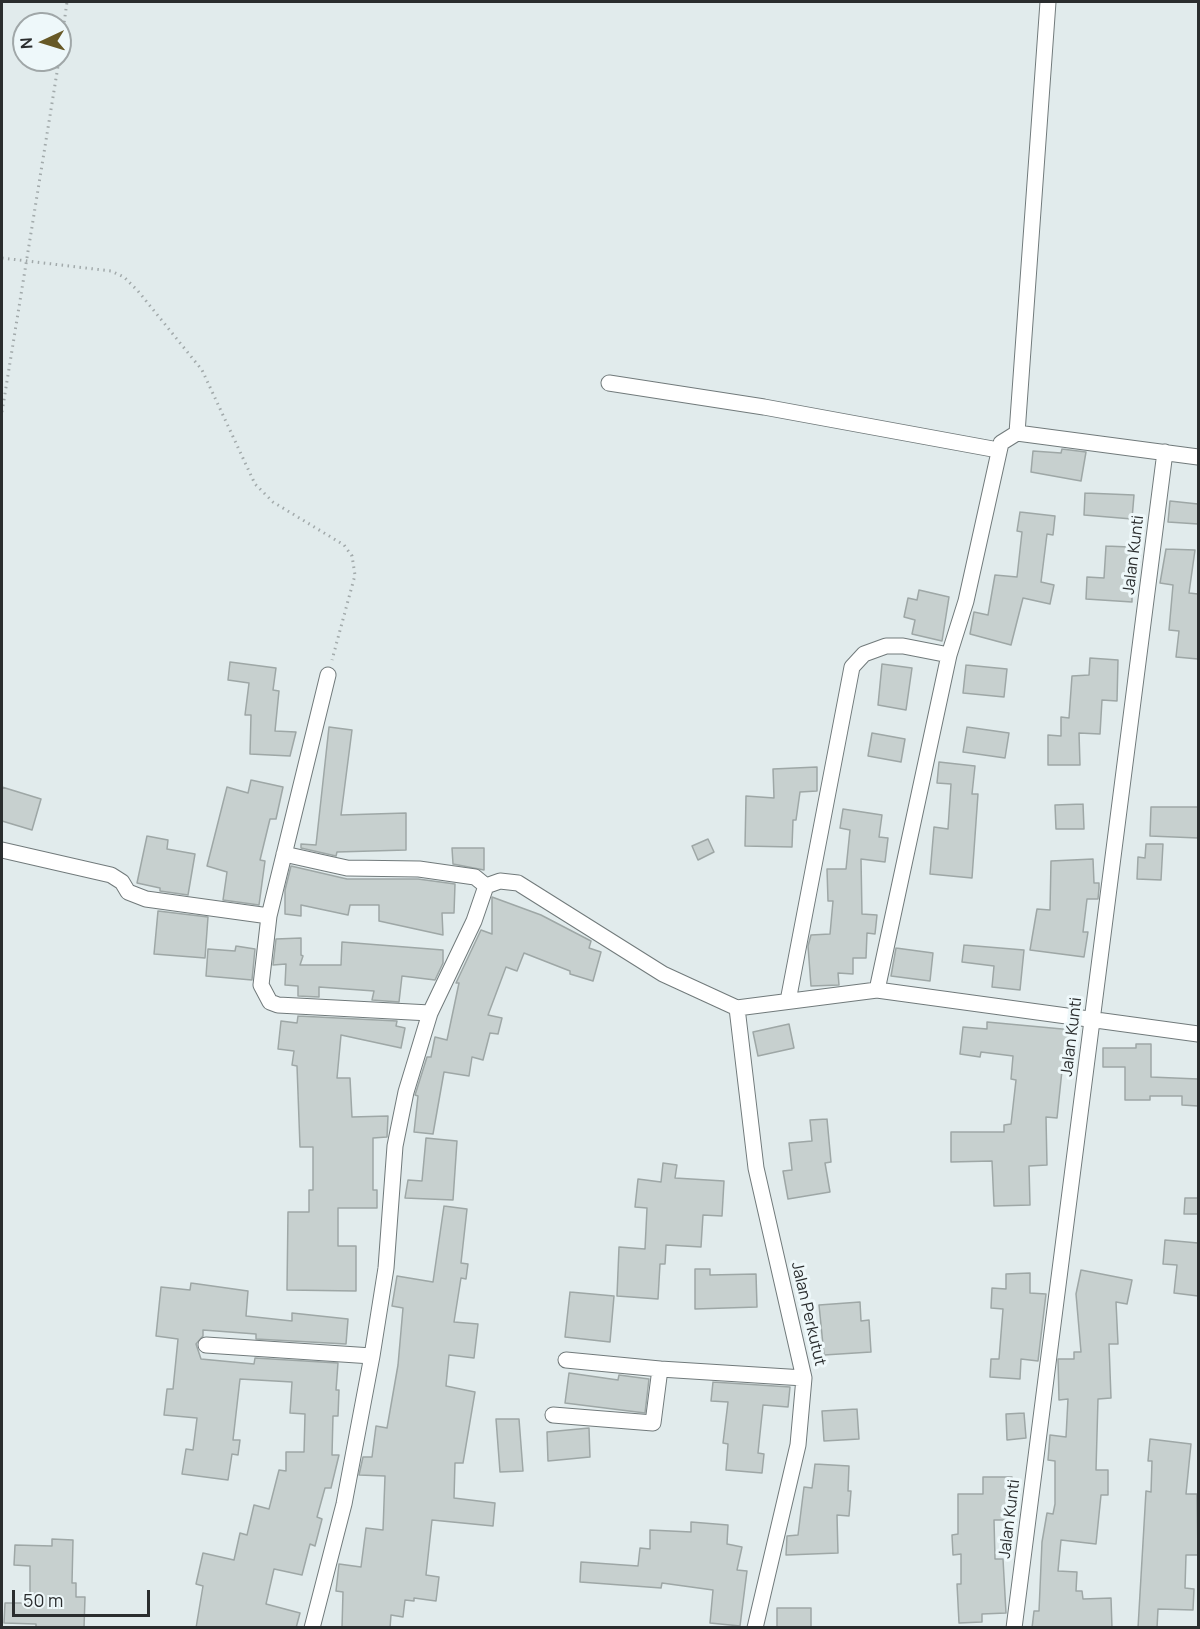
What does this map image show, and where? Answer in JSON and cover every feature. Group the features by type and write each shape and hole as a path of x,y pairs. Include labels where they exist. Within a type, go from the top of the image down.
{"street":[{"path":"1017,433 1048,2"},
{"path":"609,383 764,407 998,450"},
{"path":"877,990 949,655 966,601 998,450 1007,437 1017,433 1198,457"},
{"name":"Jalan Kunti","path":"1014,1628 1165,452"},
{"path":"788,1001 852,667 864,654 886,646 903,646 949,655"},
{"path":"328,675 269,916 261,985 270,1002 290,1007 429,1013"},
{"path":"2,850 111,875 122,882 128,892 146,899 269,916"},
{"path":"284,854 347,868 419,869 475,877 486,886"},
{"path":"486,886 500,881 518,883 663,974 737,1008 877,990 1198,1034"},
{"path":"312,1628 344,1504 372,1356 386,1268 395,1146 406,1092 429,1013 474,921 486,886"},
{"name":"Jalan Perkutut","path":"737,1008 756,1168 804,1378 798,1445 755,1628"},
{"path":"206,1345 372,1356"},
{"path":"566,1360 660,1369 804,1378"},
{"path":"554,1415 653,1424 660,1369"}],"path":[{"path":"2,412 24,261 57,72"},
{"path":"2,258 111,271 124,277 202,370 255,484 273,502 344,545 352,556 355,575 328,675"}],"building":[{"path":"1062,449 1086,452 1081,481 1031,472 1033,451 1061,453"},
{"path":"1085,493 1134,495 1132,519 1084,515"},
{"path":"1170,501 1198,504 1198,524 1168,522"},
{"path":"1020,512 1055,516 1053,535 1047,534 1041,582 1054,585 1050,604 1023,598 1011,645 970,634 974,612 988,615 995,575 1017,577 1022,532 1017,531"},
{"path":"1106,546 1130,547 1129,580 1132,580 1132,602 1086,599 1087,577 1104,578"},
{"path":"1166,549 1195,550 1189,593 1198,594 1198,659 1176,657 1179,631 1169,630 1173,585 1160,583"},
{"path":"919,590 949,597 942,641 912,634 915,620 904,617 908,598 917,600"},
{"path":"1090,658 1118,660 1117,701 1102,700 1100,734 1079,733 1080,765 1048,765 1048,735 1061,736 1061,717 1069,718 1072,676 1089,675"},
{"path":"230,662 276,668 273,690 279,691 275,731 296,732 290,756 250,754 251,715 245,715 249,683 228,680"},
{"path":"882,664 912,668 906,710 878,705"},
{"path":"966,665 1007,669 1004,697 963,693"},
{"path":"329,727 352,730 341,815 406,813 406,850 337,852 336,856 301,848 301,844 316,845"},
{"path":"967,727 1009,733 1005,758 963,752"},
{"path":"872,733 905,739 901,762 868,756"},
{"path":"939,762 975,766 972,794 978,794 972,878 930,874 934,827 948,829 951,784 937,783"},
{"path":"817,767 817,791 800,792 796,820 793,820 792,847 745,846 746,796 774,798 773,769"},
{"path":"251,780 283,787 276,819 270,819 260,860 265,861 259,905 223,900 227,872 207,866 227,787 248,793"},
{"path":"2,787 41,799 32,830 2,821"},
{"path":"1083,804 1084,829 1056,829 1055,805"},
{"path":"1151,807 1198,807 1198,838 1150,836"},
{"path":"843,809 882,815 879,837 888,838 885,862 861,859 862,914 877,915 875,934 867,933 866,958 853,958 853,974 838,973 839,985 811,986 808,946 811,935 830,934 833,901 828,901 827,869 846,869 850,830 840,828"},
{"path":"147,836 168,840 167,849 195,854 188,895 160,891 160,888 137,883"},
{"path":"708,839 714,852 698,860 692,846"},
{"path":"1146,844 1163,844 1161,880 1137,879 1138,857 1145,858"},
{"path":"452,848 484,848 484,870 453,864"},
{"path":"1093,859 1094,883 1099,883 1098,899 1087,899 1083,932 1088,932 1084,957 1030,950 1037,909 1050,910 1051,861"},
{"path":"291,866 347,879 418,879 455,884 454,913 442,913 443,935 379,921 379,905 350,905 348,915 301,905 301,916 285,914 285,890"},
{"path":"492,897 541,915 591,941 589,948 601,952 593,981 570,974 570,971 524,953 517,971 506,967 488,1015 502,1018 498,1034 490,1033 483,1060 472,1057 469,1076 444,1072 433,1134 414,1132 418,1096 415,1095 427,1057 431,1057 435,1037 447,1040 459,983 456,983 481,930 492,934"},
{"path":"158,911 208,917 205,958 154,954"},
{"path":"301,938 301,955 303,956 300,965 341,965 342,942 443,950 443,963 435,980 402,976 399,1002 372,1000 374,991 319,987 319,997 298,996 298,986 285,985 286,964 273,965 276,939"},
{"path":"964,945 1024,950 1020,990 992,987 994,966 962,962"},
{"path":"236,946 255,949 252,980 206,976 208,949 235,951"},
{"path":"896,948 933,953 930,981 891,976"},
{"path":"298,1016 397,1021 396,1026 405,1028 401,1048 341,1035 337,1078 350,1078 352,1117 388,1116 387,1137 373,1138 373,1190 377,1190 377,1208 338,1208 338,1246 356,1246 356,1291 287,1290 288,1212 309,1212 309,1190 313,1190 313,1147 300,1147 297,1066 292,1065 294,1051 278,1049 281,1021 297,1023"},
{"path":"987,1022 1073,1030 1070,1062 1063,1061 1057,1118 1046,1117 1047,1165 1029,1166 1030,1205 994,1206 992,1161 951,1162 951,1132 1004,1132 1004,1125 1011,1124 1016,1080 1011,1079 1013,1056 981,1052 980,1057 960,1054 963,1027 987,1029"},
{"path":"789,1024 794,1048 758,1056 753,1032"},
{"path":"1136,1044 1151,1044 1151,1077 1198,1079 1198,1106 1182,1105 1182,1096 1150,1096 1150,1100 1125,1100 1125,1067 1103,1067 1103,1048 1136,1048"},
{"path":"827,1119 831,1162 825,1163 830,1192 788,1199 783,1171 792,1170 789,1143 812,1141 810,1120"},
{"path":"426,1138 457,1141 453,1200 405,1198 408,1180 422,1181"},
{"path":"663,1163 677,1165 675,1178 724,1181 722,1216 703,1215 701,1247 666,1245 665,1264 660,1264 658,1299 617,1296 619,1247 645,1249 647,1208 635,1207 638,1179 661,1182"},
{"path":"1185,1198 1198,1198 1198,1214 1184,1214"},
{"path":"444,1206 467,1209 461,1263 468,1264 466,1279 461,1278 454,1322 478,1324 474,1358 449,1355 446,1386 475,1392 463,1463 455,1463 454,1498 495,1503 493,1526 432,1520 426,1575 439,1577 436,1601 414,1598 414,1601 405,1600 403,1617 391,1615 390,1628 342,1628 343,1592 336,1591 339,1564 361,1567 366,1528 383,1530 385,1476 359,1475 363,1457 372,1457 376,1426 387,1428 398,1365 403,1308 392,1306 397,1276 433,1282"},
{"path":"1165,1240 1198,1243 1198,1296 1174,1293 1177,1265 1163,1264"},
{"path":"695,1269 710,1269 710,1275 756,1274 757,1307 695,1309"},
{"path":"1081,1270 1132,1280 1127,1304 1116,1302 1118,1344 1109,1344 1111,1398 1098,1399 1096,1470 1108,1470 1108,1495 1101,1495 1096,1544 1061,1540 1058,1571 1077,1572 1076,1591 1082,1591 1083,1599 1111,1598 1112,1628 1032,1628 1034,1611 1039,1611 1042,1542 1047,1513 1053,1514 1055,1504 1055,1461 1048,1460 1050,1435 1066,1437 1068,1399 1059,1400 1058,1359 1074,1359 1074,1352 1081,1352 1076,1294"},
{"path":"1030,1273 1030,1293 1046,1294 1038,1361 1021,1359 1020,1379 990,1377 991,1359 999,1359 1003,1309 991,1308 992,1288 1006,1289 1006,1274"},
{"path":"191,1283 248,1291 246,1316 292,1321 292,1313 348,1319 346,1344 256,1339 256,1334 203,1330 203,1336 196,1344 201,1359 254,1364 255,1358 338,1363 336,1390 339,1390 338,1416 333,1416 332,1455 339,1455 331,1488 325,1488 317,1517 322,1519 315,1546 310,1544 302,1575 274,1569 266,1604 300,1613 296,1628 196,1628 203,1586 196,1584 203,1553 234,1560 240,1533 247,1535 254,1505 269,1509 279,1470 286,1471 286,1452 304,1452 305,1414 290,1413 292,1382 240,1379 233,1440 240,1440 238,1455 232,1454 228,1480 182,1474 186,1449 193,1450 197,1418 164,1415 167,1389 173,1389 178,1339 156,1336 161,1287 190,1290"},
{"path":"570,1292 614,1296 610,1342 565,1337"},
{"path":"860,1302 861,1321 869,1320 871,1352 824,1355 819,1305"},
{"path":"569,1373 618,1380 619,1375 649,1379 645,1413 565,1403"},
{"path":"713,1382 790,1387 788,1407 763,1405 758,1453 764,1454 762,1473 726,1470 728,1444 723,1443 728,1402 711,1401"},
{"path":"857,1409 859,1439 824,1441 822,1411"},
{"path":"1024,1413 1026,1438 1007,1440 1006,1414"},
{"path":"496,1419 519,1419 523,1471 500,1472"},
{"path":"589,1428 590,1457 548,1461 547,1432"},
{"path":"1150,1439 1191,1444 1186,1494 1197,1494 1198,1555 1186,1555 1185,1588 1194,1589 1193,1610 1158,1609 1157,1628 1138,1628 1146,1491 1151,1492 1152,1461 1148,1461"},
{"path":"815,1464 849,1466 848,1491 851,1491 849,1516 837,1515 838,1553 786,1555 787,1536 798,1535 804,1487 812,1488"},
{"path":"983,1477 1012,1477 1011,1520 994,1520 995,1559 1003,1559 1006,1613 982,1614 982,1622 959,1623 957,1584 961,1584 961,1554 953,1555 952,1535 958,1534 958,1494 983,1494"},
{"path":"691,1522 728,1525 727,1544 742,1547 737,1570 747,1571 740,1626 710,1623 713,1590 662,1583 661,1588 580,1582 581,1562 638,1566 640,1548 650,1549 650,1530 691,1532"},
{"path":"52,1539 73,1540 72,1583 76,1583 76,1597 85,1597 84,1628 36,1628 36,1624 4,1623 5,1603 30,1603 30,1566 14,1565 15,1545 52,1546"},
{"path":"777,1608 811,1608 811,1628 777,1628"}]}
